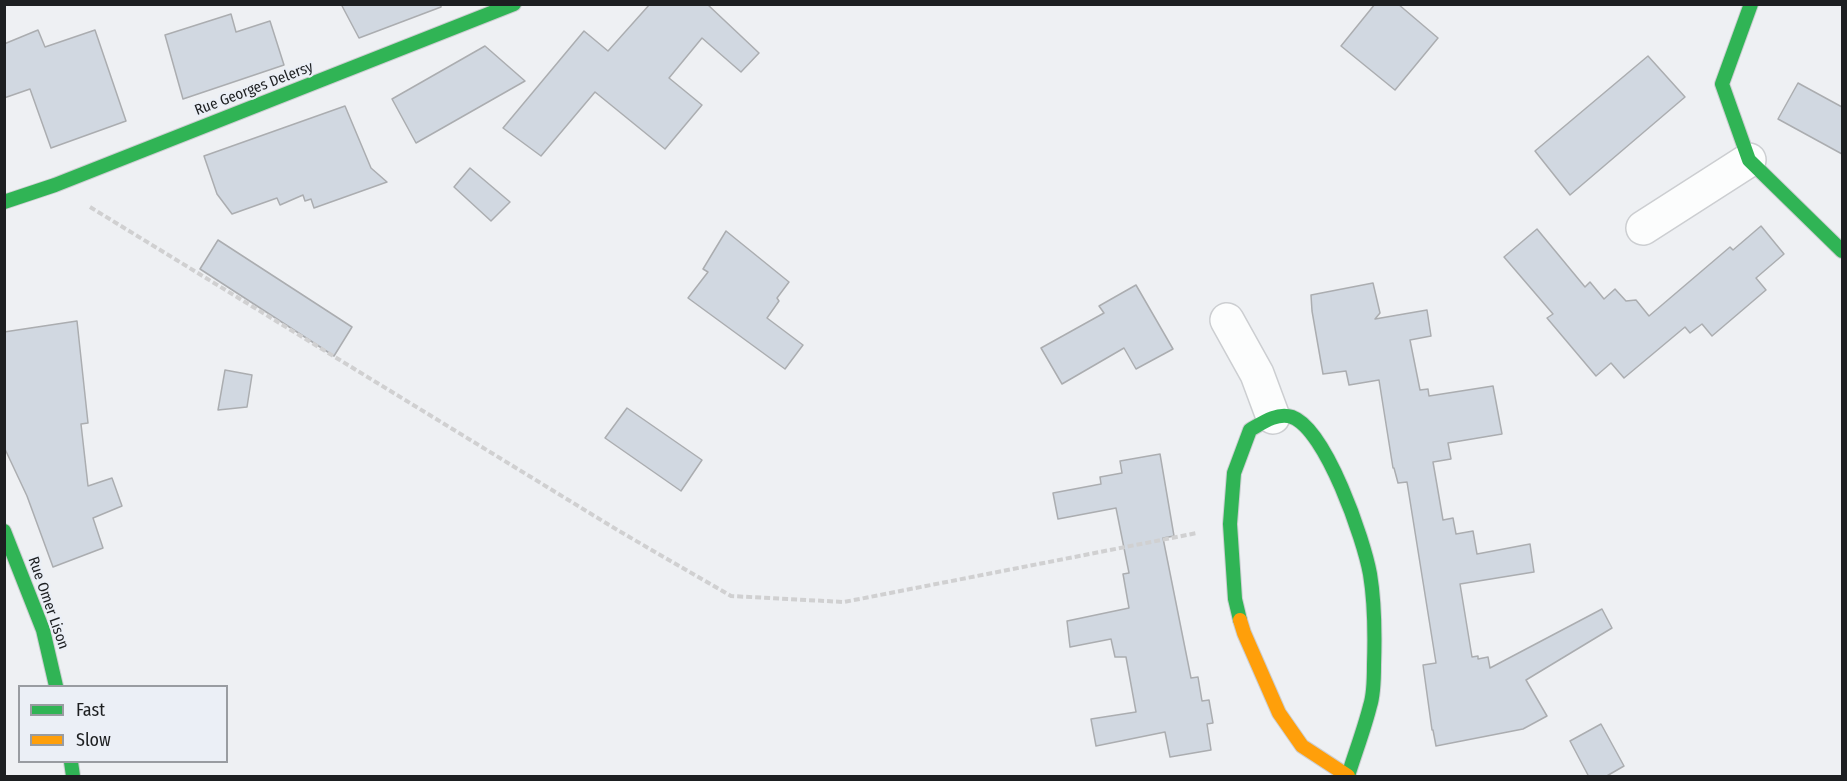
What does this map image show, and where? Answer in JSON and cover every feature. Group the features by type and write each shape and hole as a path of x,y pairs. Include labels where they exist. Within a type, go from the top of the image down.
{"street":[{"name":"Rue Georges Delersy","path":"4,202 55,185 514,4"},
{"path":"1751,4 1722,84 1749,160 1842,251"},
{"path":"1643,228 1749,160"},
{"path":"1227,320 1257,374 1273,417"},
{"path":"1273,417 1292,417 1306,427 1316,439 1334,470 1351,509 1370,573 1374,606 1374,667 1371,704 1348,776 1302,746 1274,703 1244,633 1235,599 1230,524 1234,473 1250,430 1273,417"},
{"name":"Rue Omer Lison","path":"4,531 43,630 56,685"}],"path":[{"path":"55,185 619,531 731,596 844,602 1207,532 1230,524"}],"building":[{"path":"341,4 441,4 441,7 359,38"},
{"path":"650,4 707,4 759,53 741,72 702,38 669,78 702,105 665,149 595,92 541,156 503,128 584,31 608,51"},
{"path":"1375,4 1398,4 1438,38 1395,90 1341,46"},
{"path":"231,14 236,32 270,21 284,65 183,99 165,35"},
{"path":"38,30 45,47 95,30 126,121 51,148 30,89 4,98 4,44"},
{"path":"485,46 525,81 416,143 392,99"},
{"path":"1648,56 1685,97 1570,195 1535,151"},
{"path":"1798,83 1842,107 1842,154 1778,119"},
{"path":"345,106 371,168 387,182 314,208 311,199 305,201 303,195 280,205 277,198 232,214 217,194 204,156"},
{"path":"470,168 510,202 491,221 454,187"},
{"path":"1761,226 1784,254 1756,278 1766,290 1712,336 1702,324 1690,333 1685,327 1624,378 1611,363 1596,376 1547,318 1553,314 1504,257 1537,229 1585,287 1590,282 1604,299 1615,289 1626,301 1636,300 1649,316 1730,247 1733,250"},
{"path":"726,231 789,282 777,298 779,301 767,318 803,345 785,369 688,298 708,272 703,269"},
{"path":"218,240 352,327 334,356 200,269"},
{"path":"1373,283 1380,313 1375,319 1427,310 1431,336 1410,340 1420,390 1428,389 1429,396 1493,386 1502,434 1448,443 1451,459 1433,462 1443,520 1453,518 1456,534 1473,531 1477,554 1530,544 1534,572 1460,584 1472,657 1478,656 1478,659 1488,657 1490,668 1602,609 1612,628 1526,680 1547,716 1523,729 1436,746 1423,665 1436,663 1407,482 1398,483 1393,468 1379,380 1349,385 1346,371 1323,374 1312,311 1311,295"},
{"path":"1136,285 1173,349 1136,369 1124,348 1062,384 1041,348 1104,313 1099,306"},
{"path":"77,321 88,423 81,424 88,486 112,478 122,506 93,518 103,548 53,567 27,496 4,447 4,332"},
{"path":"225,370 252,375 247,407 218,410"},
{"path":"627,408 702,460 681,491 605,438"},
{"path":"1160,454 1174,536 1163,538 1191,678 1198,677 1202,701 1209,700 1213,723 1207,724 1211,750 1170,757 1165,732 1096,746 1091,719 1136,712 1126,657 1115,657 1111,639 1070,647 1067,621 1129,608 1123,574 1129,573 1116,508 1058,519 1053,493 1101,484 1100,477 1122,473 1120,461"},
{"path":"1601,724 1624,766 1605,777 1589,777 1570,741"}],"traffic: fast":[{"path":"4,202 55,185 514,4"},
{"path":"1751,4 1722,84 1749,160 1842,251"},
{"path":"1240,620 1235,599 1230,524 1234,473 1250,430 1275,417 1292,417 1305,426 1318,442 1342,487 1360,537 1370,574 1374,620 1373,691 1348,776"},
{"path":"4,531 43,630 56,685"},
{"path":"71,763 73,776"}],"traffic: slow":[{"path":"1240,620 1279,713 1302,746 1348,776"}]}
